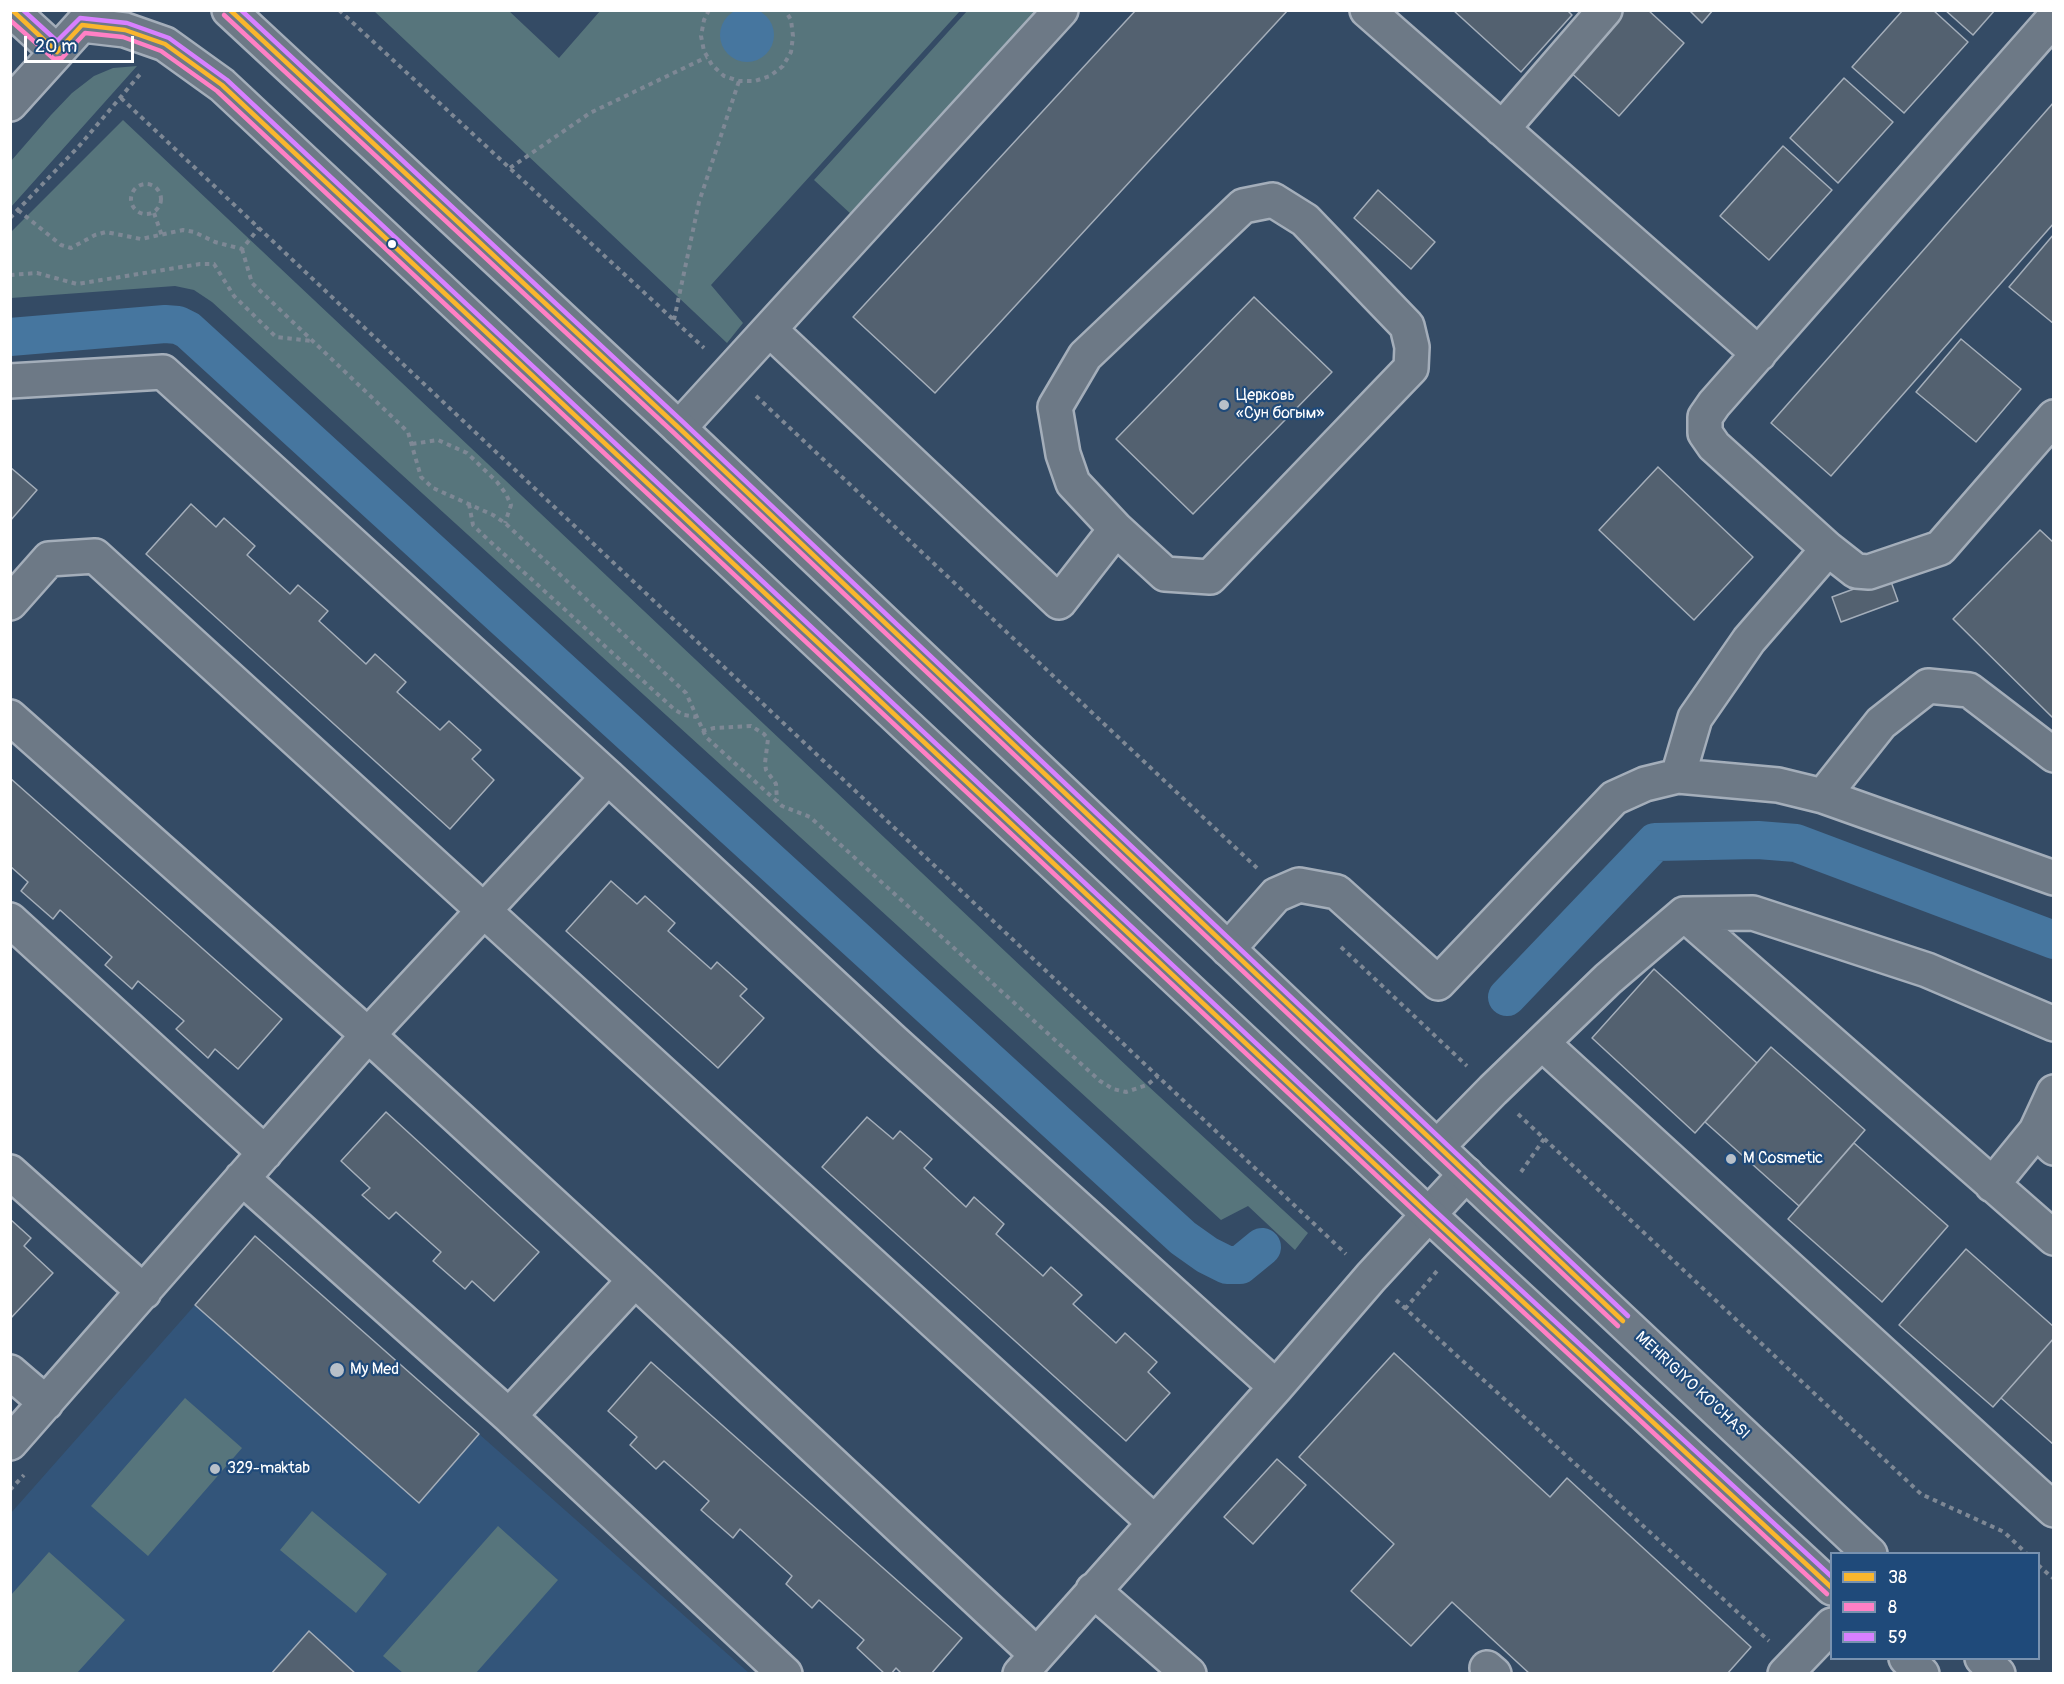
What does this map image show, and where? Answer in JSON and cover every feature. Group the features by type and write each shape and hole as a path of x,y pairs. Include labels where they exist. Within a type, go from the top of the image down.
{"main road":[{"path":"11,10 57,52"},
{"name":"MEHRIGIYO KO'CHASI","path":"229,10 680,428 1437,1147 1868,1552"},
{"path":"680,428 1061,10"},
{"path":"1367,10 1759,354"},
{"path":"1502,129 1605,10"},
{"path":"10,104 89,18 165,44 222,84 1428,1214 1830,1586"},
{"path":"2054,18 1714,404 1706,417 1706,433 1714,446 1828,549 1856,571 1869,572 1940,548 2054,417"},
{"path":"1273,200 1305,220 1407,326 1412,347 1412,368 1210,577 1165,574 1116,529 1073,483 1063,454 1055,407 1085,356 1243,206 1273,200"},
{"path":"770,330 1059,602 1116,529"},
{"path":"10,381 163,372 608,777 893,1041 1276,1387"},
{"path":"1678,776 1695,718 1749,640 1828,549"},
{"path":"10,603 49,559 95,556 1154,1522"},
{"path":"1823,796 1881,723 1928,686 1969,690 2054,755"},
{"path":"10,717 368,1035 635,1280 1028,1664 1276,1387 1371,1277 1466,1174"},
{"path":"1228,949 1276,895 1299,885 1336,892 1438,983 1614,798 1645,784 1678,776 1778,785 1823,796 2054,878"},
{"path":"10,1443 368,1035 608,777"},
{"path":"1437,1147 1492,1090 1608,979 1684,914 1753,913 1927,970 2054,1024"},
{"path":"1684,914 2054,1238"},
{"path":"10,920 265,1153"},
{"path":"1542,1043 2054,1510"},
{"path":"1992,1185 2044,1140 2054,1092"},
{"path":"10,1172 144,1292"},
{"path":"242,1178 508,1416 785,1674"},
{"path":"508,1416 635,1280"},
{"path":"10,1372 46,1404"},
{"path":"1093,1590 1189,1674"},
{"path":"1789,1669 1830,1627"},
{"path":"1907,1660 1922,1674"},
{"path":"1983,1660 1998,1674"}],"path":[{"path":"339,10 730,372 1283,892"},
{"path":"709,10 704,20 701,36 704,51 712,65 724,76 739,81 755,81 770,76 783,66 791,52 794,36 791,20 785,10"},
{"path":"510,168 590,113 707,57"},
{"path":"10,218 146,68"},
{"path":"675,321 699,202 739,81"},
{"path":"120,98 1789,1669"},
{"path":"146,184 159,191 160,207 154,213 147,215 139,213 134,207 131,200 132,192 138,186 146,184"},
{"path":"18,210 61,245 70,248 106,232 141,239 183,230 242,249"},
{"path":"154,213 162,236"},
{"path":"242,249 259,228"},
{"path":"242,249 252,283 408,432 422,477 433,488 493,515 505,524 686,693 706,737 777,801 788,809 810,817 1100,1081 1113,1089 1126,1092 1147,1085 1158,1076"},
{"path":"10,275 37,273 77,284 200,264 214,264 234,296 276,337 313,341"},
{"path":"412,444 438,440 467,453 506,494 511,505 505,524"},
{"path":"469,504 473,525 483,535 675,710 684,715 697,717"},
{"path":"702,731 751,726 764,734 768,739 766,770 776,784 777,801"},
{"path":"1334,940 1921,1494 2004,1532 2025,1552"},
{"path":"1521,1172 1544,1139"},
{"path":"1405,1309 1437,1271"},
{"path":"10,1490 26,1472"},
{"path":"2040,1567 2054,1579"}],"shaded area":[{"path":"747,8 757,10 766,16 772,25 774,35 772,45 766,54 757,60 747,62 737,60 728,54 722,45 720,35 722,25 728,16 737,10"},
{"name":"329-maktab","path":"195,1305 419,1503 479,1434 749,1673 11,1674 11,1513"}],"green space":[{"path":"374,11 509,11 559,58 600,11 960,11 711,285 743,323 727,343"},
{"path":"967,11 1036,11 852,215 814,180"},
{"path":"137,66 11,207 11,161 51,115 72,93 94,76 113,68"},
{"path":"123,120 1147,1085 1308,1233 1295,1250 1248,1206 1221,1220 212,302 194,290 175,286 11,298 11,232"},
{"path":"185,1398 242,1448 148,1556 91,1506"},
{"path":"312,1511 387,1574 356,1613 280,1550"},
{"path":"498,1526 558,1580 476,1673 403,1673 383,1656"},
{"path":"49,1552 125,1620 77,1673 11,1673 11,1595"}],"building":[{"path":"1136,10 1288,10 935,393 853,317"},
{"path":"1453,10 1567,10 1572,15 1521,72"},
{"path":"1622,10 1648,10 1684,43 1619,116 1568,70"},
{"path":"1689,10 1713,10 1702,23"},
{"path":"1903,10 1933,10 1968,42 1904,113 1852,67"},
{"path":"1945,10 1995,10 1973,35"},
{"path":"1844,78 1893,122 1838,183 1790,138"},
{"path":"2054,102 2054,223 1831,476 1771,423"},
{"path":"1783,146 1832,190 1769,260 1720,216"},
{"path":"1378,190 1435,242 1411,269 1354,218"},
{"path":"2054,234 2054,324 2009,287"},
{"name":"Церковь «Сун богым»","path":"1254,297 1332,372 1193,514 1116,439"},
{"path":"1961,339 2021,389 1976,442 1916,392"},
{"path":"10,467 37,490 10,521"},
{"path":"1658,467 1753,557 1694,620 1599,530"},
{"path":"191,504 216,527 224,518 255,546 247,555 290,594 298,585 328,611 319,621 366,664 375,654 406,682 397,692 440,730 449,721 481,750 472,759 494,780 450,829 146,554"},
{"path":"2040,530 2054,543 2054,719 1953,619"},
{"path":"1889,576 1898,601 1841,622 1832,597"},
{"path":"10,778 282,1019 238,1069 215,1049 208,1058 176,1029 184,1021 138,981 132,989 105,965 112,957 60,910 53,919 21,891 28,882 10,866"},
{"path":"611,881 637,904 645,896 675,923 668,931 711,969 717,962 747,989 740,996 764,1018 718,1068 566,931"},
{"path":"1654,969 1757,1063 1695,1133 1592,1038"},
{"path":"1771,1047 1865,1130 1799,1206 1705,1122"},
{"path":"386,1112 539,1252 494,1301 472,1281 465,1289 433,1261 441,1252 396,1212 389,1219 362,1195 370,1188 341,1161"},
{"path":"867,1117 893,1139 900,1131 932,1159 924,1168 966,1207 974,1197 1004,1224 996,1234 1043,1276 1051,1267 1082,1295 1073,1304 1116,1343 1125,1333 1157,1362 1148,1372 1170,1393 1126,1441 822,1167"},
{"path":"1854,1143 1948,1226 1882,1302 1788,1219"},
{"path":"10,1219 31,1238 24,1246 53,1273 10,1319"},
{"name":"My Med","path":"255,1236 479,1434 419,1503 195,1305"},
{"path":"1966,1249 2054,1327 2054,1338 1993,1407 1899,1325"},
{"path":"2054,1338 2054,1445 2001,1398"},
{"path":"1394,1353 1550,1497 1567,1478 1751,1647 1727,1674 1530,1674 1452,1602 1411,1646 1351,1591 1394,1544 1299,1457"},
{"path":"651,1362 962,1638 931,1674 902,1674 896,1668 891,1674 885,1674 857,1648 864,1640 819,1600 812,1608 786,1584 792,1576 740,1529 733,1538 701,1510 709,1501 664,1461 656,1469 630,1445 637,1437 608,1411"},
{"path":"1277,1459 1306,1485 1253,1544 1224,1517"},
{"path":"309,1631 356,1674 271,1674"}],"waterway":[{"path":"10,337 165,324 178,325 188,330 1183,1238 1207,1255 1227,1265 1240,1265 1262,1247"},
{"path":"1507,997 1655,842 1758,840 1796,843 2054,940"}],"transit line":[{"name":"38","path":"12,10 57,52 82,25 125,30 165,44 222,85 1428,1214 1830,1586"},
{"name":"59","path":"23,10 57,41 80,18 127,23 169,38 227,80 1433,1209 1830,1575"},
{"name":"38","path":"230,10 679,428 1623,1321"},
{"name":"59","path":"241,10 684,423 1628,1316"},
{"name":"8","path":"224,15 674,433 1618,1326"},
{"name":"8","path":"10,20 54,59 62,58 85,33 123,37 161,51 217,91 1827,1594"}],"place":[{"name":"Церковь «Сун богым»","path":"1224,405"},
{"name":"M Cosmetic","path":"1731,1159"},
{"name":"My Med","path":"337,1370"},
{"name":"329-maktab","path":"215,1469"}]}
